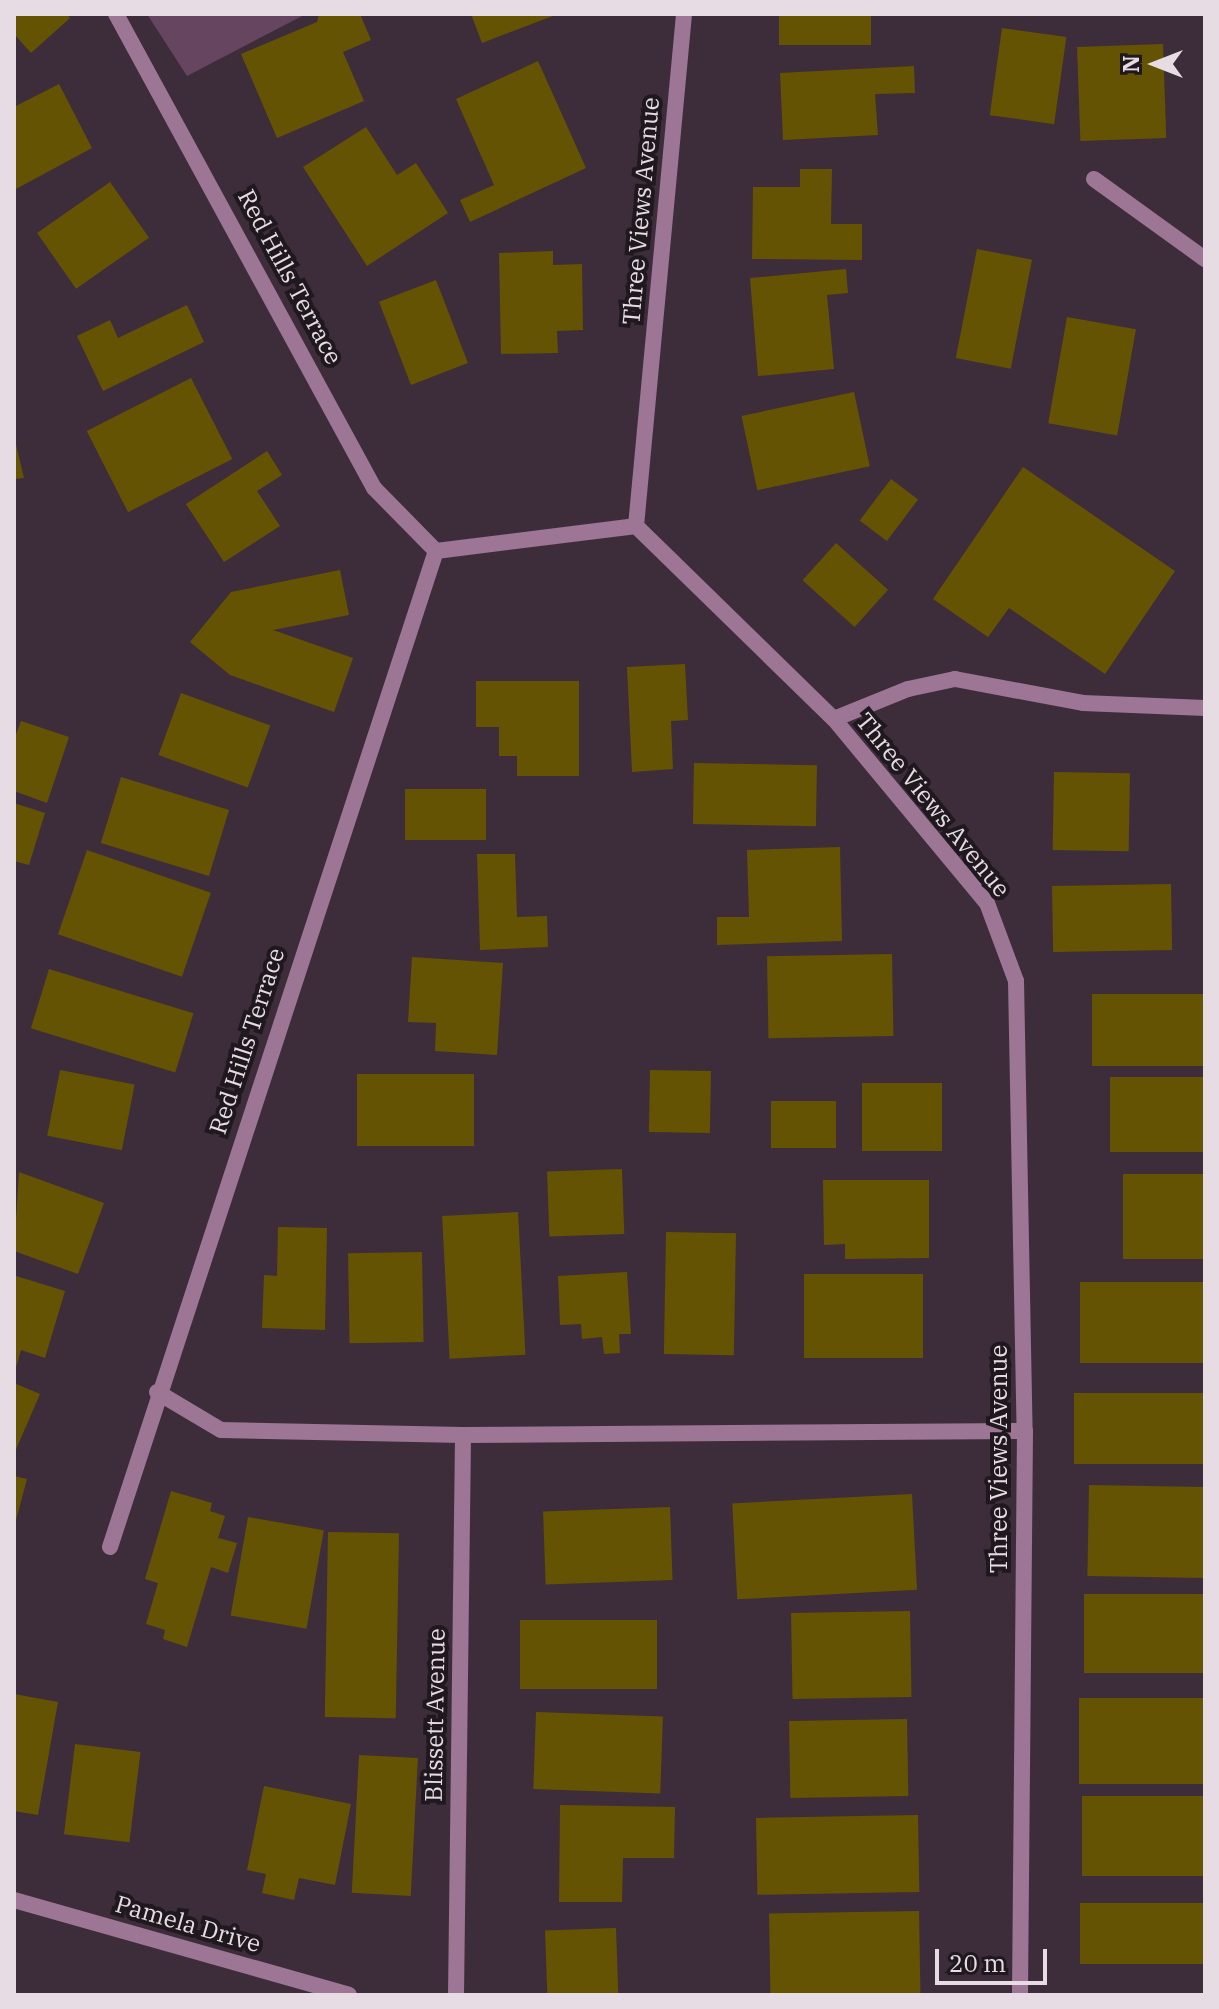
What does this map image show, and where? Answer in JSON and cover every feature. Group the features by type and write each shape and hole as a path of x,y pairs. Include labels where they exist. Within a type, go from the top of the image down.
{"street":[{"name":"Red Hills Terrace","path":"110,1547 157,1392 436,551 374,488 116,14"},
{"name":"Three Views Avenue","path":"684,14 636,526 834,719 987,903 1016,981 1025,1431 1020,1995"},
{"path":"1094,179 1205,259"},
{"path":"436,551 636,526"},
{"path":"834,719 908,689 955,679 1083,703 1205,708"},
{"path":"157,1392 221,1430 463,1435 1025,1431"},
{"name":"Blissett Avenue","path":"456,1995 463,1435"},
{"name":"Pamela Drive","path":"14,1900 349,1995"}],"shaded area":[{"path":"147,14 306,14 187,76"}],"building":[{"path":"14,14 67,14 70,18 31,53 14,34"},
{"path":"319,14 360,14 371,40 343,52 364,101 277,138 241,54 317,22"},
{"path":"471,14 558,14 482,43"},
{"path":"779,14 871,14 871,45 779,45"},
{"path":"1002,28 1066,37 1054,124 990,115"},
{"path":"1163,44 1166,138 1080,141 1077,47"},
{"path":"538,61 586,168 470,222 460,200 494,185 456,99"},
{"path":"914,66 915,93 875,94 878,135 783,140 780,73"},
{"path":"59,84 92,148 14,190 14,107"},
{"path":"366,127 397,175 416,163 448,213 367,266 303,167"},
{"path":"800,169 832,169 831,224 862,224 862,260 752,259 753,187 800,187"},
{"path":"110,182 149,238 76,289 37,233"},
{"path":"977,249 1032,260 1011,369 956,358"},
{"path":"553,251 553,265 582,264 583,330 557,331 558,353 501,354 499,253"},
{"path":"846,269 848,293 827,295 834,369 758,376 750,278"},
{"path":"436,280 468,363 411,385 379,302"},
{"path":"187,305 204,342 103,391 77,336 110,320 118,338"},
{"path":"1067,317 1136,329 1117,436 1048,423"},
{"path":"191,378 232,459 128,512 87,431"},
{"path":"854,392 870,466 757,490 742,416"},
{"path":"14,436 24,478 14,479"},
{"path":"267,451 282,475 257,491 280,526 224,562 186,504"},
{"path":"1023,467 1175,571 1105,674 1009,608 988,637 933,599"},
{"path":"891,479 918,499 887,541 860,521"},
{"path":"836,543 888,590 855,627 803,580"},
{"path":"340,570 349,615 273,630 353,658 334,712 230,675 190,642 231,592"},
{"path":"685,664 688,720 671,721 673,769 632,772 627,667"},
{"path":"476,681 579,681 579,776 517,776 517,756 499,756 499,727 476,727"},
{"path":"181,693 270,725 248,788 158,755"},
{"path":"21,721 69,737 47,803 14,791 14,740"},
{"path":"694,763 817,765 816,826 693,824"},
{"path":"1054,772 1130,773 1129,851 1053,850"},
{"path":"121,777 229,810 209,876 101,843"},
{"path":"405,789 486,789 486,840 405,840"},
{"path":"14,803 45,813 29,865 14,861"},
{"path":"840,847 842,941 717,945 717,917 749,917 747,850"},
{"path":"87,850 211,893 182,977 58,934"},
{"path":"477,854 515,854 517,917 547,916 548,947 480,950"},
{"path":"1171,884 1172,950 1053,952 1052,886"},
{"path":"892,954 893,1036 768,1038 767,956"},
{"path":"412,957 503,963 497,1055 435,1051 436,1023 408,1022"},
{"path":"49,969 193,1013 175,1072 31,1028"},
{"path":"1092,994 1205,994 1205,1066 1092,1066"},
{"path":"60,1070 135,1085 122,1150 47,1136"},
{"path":"650,1070 711,1071 710,1133 649,1132"},
{"path":"357,1074 474,1074 474,1146 357,1146"},
{"path":"1110,1077 1205,1077 1205,1152 1110,1152"},
{"path":"862,1083 942,1083 942,1151 862,1151"},
{"path":"771,1101 836,1101 836,1148 771,1148"},
{"path":"622,1169 624,1234 549,1237 547,1172"},
{"path":"19,1172 104,1203 78,1274 14,1251"},
{"path":"1123,1174 1205,1174 1205,1259 1123,1259"},
{"path":"823,1180 929,1180 929,1258 845,1259 845,1244 824,1245"},
{"path":"518,1212 525,1355 450,1359 442,1216"},
{"path":"278,1227 327,1228 325,1330 262,1328 264,1275 277,1276"},
{"path":"666,1232 736,1233 734,1355 664,1354"},
{"path":"422,1252 424,1342 350,1343 348,1253"},
{"path":"627,1272 631,1334 619,1334 620,1353 604,1354 602,1337 582,1339 581,1324 560,1325 558,1276"},
{"path":"804,1274 923,1274 923,1358 804,1358"},
{"path":"16,1276 65,1291 45,1358 21,1350 15,1371"},
{"path":"1080,1282 1205,1282 1205,1363 1080,1363"},
{"path":"14,1383 40,1394 14,1454"},
{"path":"1074,1393 1205,1393 1205,1464 1074,1464"},
{"path":"14,1476 27,1479 15,1524 14,1524"},
{"path":"1089,1485 1205,1487 1203,1578 1087,1576"},
{"path":"171,1491 212,1503 210,1511 225,1516 218,1538 237,1543 228,1573 211,1567 187,1647 163,1639 165,1630 146,1624 158,1583 145,1579"},
{"path":"912,1494 917,1590 737,1599 732,1503"},
{"path":"670,1507 673,1580 546,1584 543,1511"},
{"path":"248,1517 324,1530 306,1629 231,1615"},
{"path":"328,1532 399,1533 396,1718 325,1717"},
{"path":"1084,1594 1205,1594 1205,1673 1084,1673"},
{"path":"910,1611 912,1697 793,1699 791,1613"},
{"path":"520,1620 657,1620 657,1689 520,1689"},
{"path":"14,1694 58,1702 38,1815 14,1811"},
{"path":"1079,1698 1204,1698 1204,1784 1079,1784"},
{"path":"536,1712 663,1716 660,1793 533,1789"},
{"path":"907,1719 908,1796 790,1798 789,1721"},
{"path":"75,1744 141,1752 129,1842 64,1834"},
{"path":"359,1755 418,1758 411,1896 352,1893"},
{"path":"264,1786 351,1804 335,1885 299,1878 294,1900 262,1893 266,1874 247,1870"},
{"path":"1082,1796 1205,1796 1205,1876 1082,1876"},
{"path":"560,1805 675,1807 674,1858 623,1858 622,1902 559,1902"},
{"path":"918,1815 919,1892 757,1895 756,1818"},
{"path":"1080,1903 1205,1903 1205,1964 1080,1964"},
{"path":"919,1911 920,1995 770,1995 769,1914"},
{"path":"616,1928 618,1995 547,1995 545,1930"}]}
